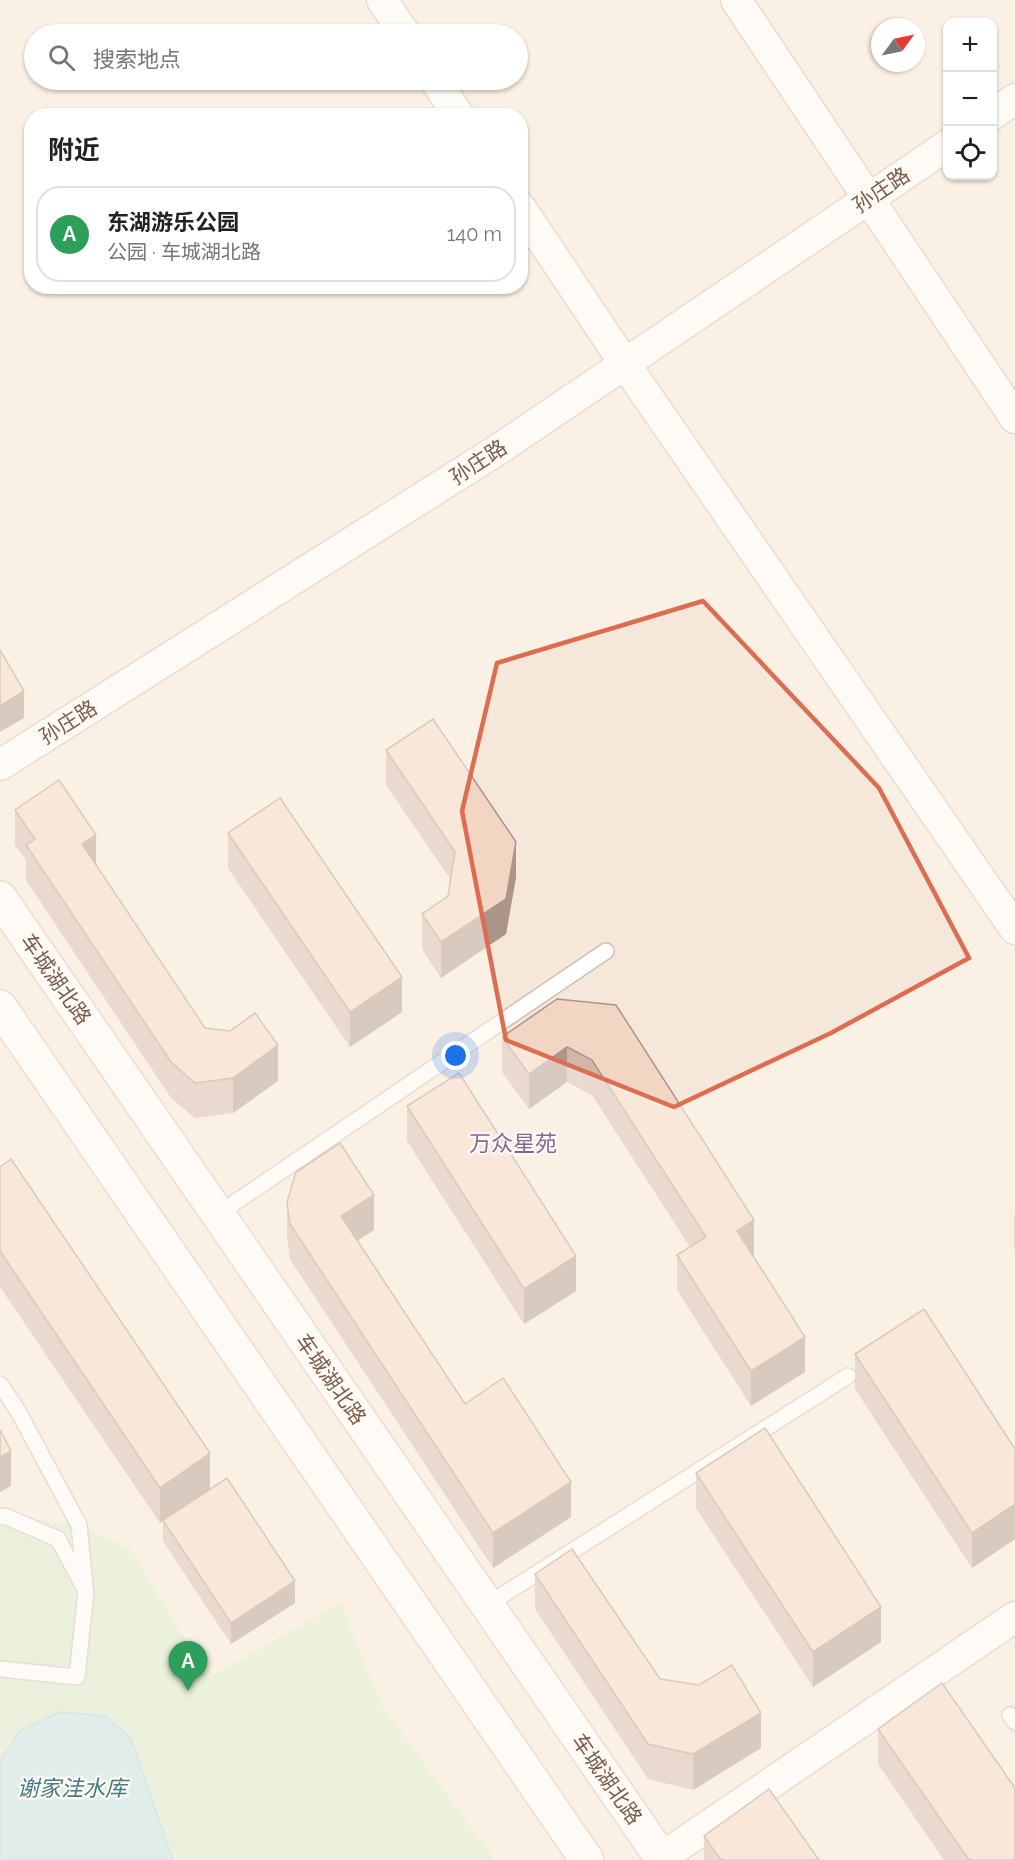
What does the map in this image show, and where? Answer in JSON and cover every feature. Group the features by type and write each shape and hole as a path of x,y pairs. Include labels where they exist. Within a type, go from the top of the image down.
{"main road":[{"name":"车城湖北路","path":"0,898 662,1859"},
{"path":"0,1006 587,1860"}],"street":[{"path":"382,0 398,24"},
{"path":"736,0 1015,418"},
{"path":"442,90 454,108"},
{"path":"997,112 1015,99"},
{"name":"孙庄路","path":"0,765 499,449 943,148"},
{"path":"528,219 625,364 1015,929"},
{"path":"662,1859 1015,1617"}],"lane":[{"path":"218,1214 606,951"},
{"path":"487,1605 848,1376"},
{"path":"0,1384 18,1412 80,1525 86,1591 77,1677 0,1669"},
{"path":"0,1517 4,1516 58,1539 86,1591"}],"highlighted area":[{"path":"703,601 879,788 969,958 831,1033 674,1107 506,1040 462,811 497,663"}],"shaded area":[{"path":"0,0 1015,0 1015,1860 495,1860 381,1704 341,1604 208,1678 131,1549 0,1531"}],"green space":[{"path":"0,1517 79,1525 131,1549 208,1678 341,1603 381,1704 495,1860 0,1860"}],"water":[{"name":"谢家洼水库","path":"59,1712 105,1716 130,1737 173,1860 0,1860 0,1761 20,1731"}],"building":[{"path":"0,650 24,691 0,706"},
{"path":"433,719 516,842 506,899 441,942 422,914 448,896 455,852 386,750"},
{"path":"59,780 96,835 82,844 205,1028 230,1031 255,1013 278,1045 233,1078 195,1083 171,1062 26,845 35,839 15,810"},
{"path":"280,798 402,977 350,1012 228,833"},
{"path":"557,999 616,1005 754,1220 737,1231 805,1337 751,1371 677,1255 706,1237 592,1060 567,1047 529,1074 502,1037"},
{"path":"459,1073 576,1256 524,1289 407,1106"},
{"path":"340,1143 374,1195 341,1216 465,1404 503,1378 571,1482 493,1533 290,1224 287,1202 296,1172"},
{"path":"11,1159 210,1453 160,1488 0,1251 0,1167"},
{"path":"924,1309 1015,1449 1015,1504 972,1533 855,1354"},
{"path":"765,1428 881,1607 813,1652 696,1473"},
{"path":"0,1430 11,1451 0,1457"},
{"path":"227,1478 295,1581 231,1623 163,1520"},
{"path":"572,1549 660,1679 699,1685 732,1665 761,1713 693,1754 648,1744 535,1574"},
{"path":"942,1683 1015,1788 1015,1860 969,1860 878,1729"},
{"path":"769,1789 819,1860 721,1860 704,1836"}],"place":[{"name":"东湖游乐公园","path":"188,1691"}],"district":[{"name":"万众星苑","path":"513,1143"}]}
